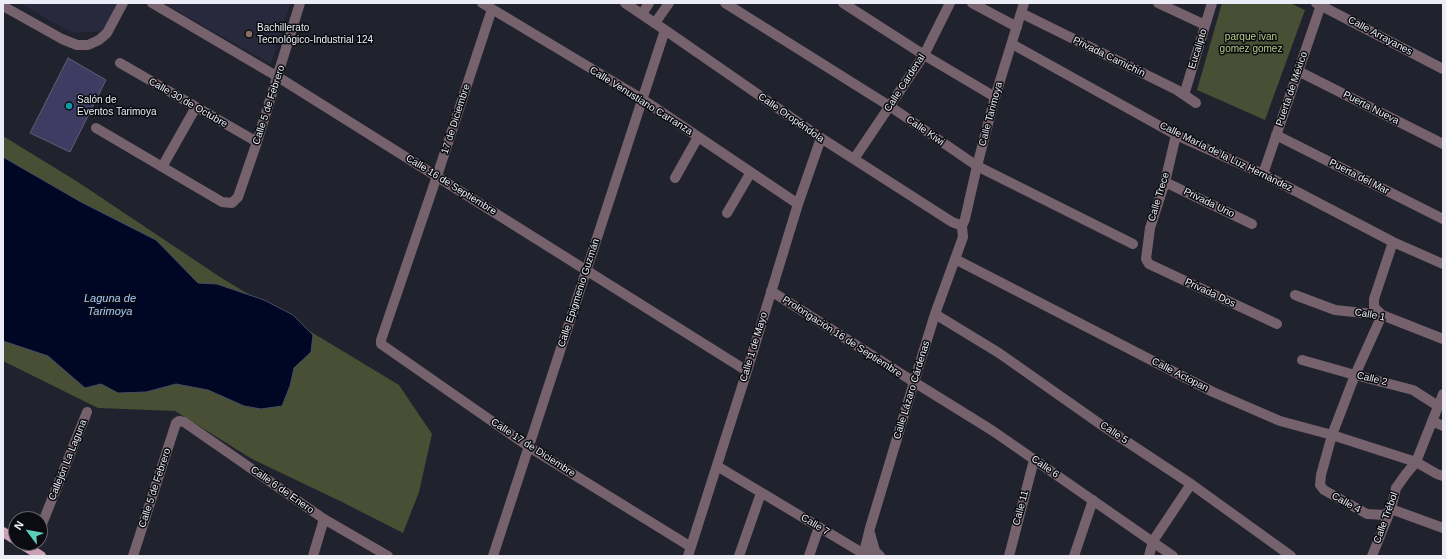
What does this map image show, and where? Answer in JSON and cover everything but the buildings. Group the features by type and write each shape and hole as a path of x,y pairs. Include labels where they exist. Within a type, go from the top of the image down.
{"street":[{"path":"3,6 62,39 78,45 88,45 99,40 107,33 123,3"},
{"name":"Calle 16 de Septiembre","path":"152,3 278,77 747,371"},
{"name":"Calle 5 de Febrero","path":"162,167 222,202 232,203 238,197 278,77 300,3"},
{"name":"Calle Venustiano Carranza","path":"482,3 566,55 642,99 798,204"},
{"name":"Calle Oropéndola","path":"625,3 821,138 952,222 961,225"},
{"path":"642,14 649,3"},
{"path":"655,24 669,3"},
{"name":"Calle Kiwi","path":"725,3 891,107 977,166 1133,244"},
{"path":"843,3 924,55 996,97"},
{"name":"Calle Cardenal","path":"854,159 891,107 924,55 950,3"},
{"path":"972,3 1016,27"},
{"path":"1158,3 1205,25"},
{"name":"Eucalipto","path":"1184,95 1212,3"},
{"name":"Calle Arrayanes","path":"1319,4 1443,69"},
{"name":"Puerta de México","path":"1263,174 1319,4"},
{"name":"Calle Tarimoya","path":"961,225 965,220 977,166 1022,8"},
{"name":"Privada Camichín","path":"1022,8 1177,90 1196,103"},
{"name":"17 de Diciembre","path":"381,342 438,176 492,9"},
{"name":"Calle Epigmenio Guzmán","path":"493,556 665,30"},
{"name":"Calle María de la Luz Hernández","path":"1012,44 1176,135 1263,174 1393,242 1443,264"},
{"name":"Calle 30 de Octubre","path":"120,63 257,142"},
{"name":"Puerta Nueva","path":"1298,71 1443,144"},
{"path":"96,128 162,167 196,107"},
{"name":"Calle Trece","path":"1146,259 1150,228 1165,182 1176,135"},
{"name":"Puerta del Mar","path":"1276,135 1443,219"},
{"path":"675,178 698,137"},
{"name":"Calle 1 de Mayo","path":"690,552 798,204 821,138"},
{"path":"727,213 751,172"},
{"name":"Privada Uno","path":"1165,182 1252,224"},
{"name":"Calle Lázaro Cárdenas","path":"865,555 870,528 914,382 935,314 963,237 961,225"},
{"path":"1332,435 1355,375 1382,315 1374,307 1374,299 1393,242"},
{"name":"Calle Actopan","path":"954,259 1213,392 1280,421 1332,435 1416,462 1443,476"},
{"name":"Privada Dos","path":"1146,259 1149,264 1277,324"},
{"name":"Prolongación 16 de Septiembre","path":"771,291 914,382"},
{"name":"Calle 1","path":"1295,295 1335,310 1382,315 1443,339"},
{"name":"Calle 5","path":"935,314 999,353 1100,424 1191,484 1291,556"},
{"name":"Calle 17 de Diciembre","path":"381,342 382,345 529,447 690,552"},
{"name":"Calle 2","path":"1302,360 1413,390 1438,406"},
{"name":"Calle 6","path":"914,382 993,431 1174,556"},
{"name":"Calle Trébol","path":"1372,556 1391,509 1396,488 1416,462 1443,394"},
{"name":"Callejón La Laguna","path":"47,511 87,412"},
{"name":"Calle 5 de Febrero","path":"133,556 176,423 179,421"},
{"name":"Calle 6 de Enero","path":"179,421 184,422 324,519 388,556"},
{"path":"1432,421 1443,426"},
{"name":"Calle 4","path":"1332,435 1321,475 1320,485 1324,490 1367,514 1385,515 1391,509"},
{"name":"Calle 11","path":"1008,556 1034,460"},
{"name":"Calle 7","path":"717,466 865,555"},
{"path":"1149,556 1153,541 1191,484"},
{"path":"739,556 761,493"},
{"path":"1074,556 1093,500"},
{"path":"1391,509 1443,528"},
{"path":"313,556 324,519"},
{"path":"809,556 819,527"},
{"path":"870,528 875,551 880,556"}],"shaded area":[{"path":"19,3 116,3 108,31 72,33"},
{"name":"Bachillerato Tecnológico-Industrial 124","path":"163,3 290,3 271,64"}],"green space":[{"name":"parque ivan gomez gomez","path":"1222,3 1290,3 1305,10 1265,120 1197,90"},
{"path":"3,136 78,182 220,277 399,385 432,434 419,492 403,533 252,459 175,411 98,408 3,361"}],"water":[{"name":"Laguna de Tarimoya","path":"3,157 81,202 156,240 198,283 217,284 264,300 293,315 313,335 311,352 294,368 290,386 282,406 261,409 244,406 208,390 176,384 146,392 118,393 101,384 85,388 48,356 3,341"}],"place":[{"name":"Bachillerato Tecnológico-Industrial 124","path":"249,34"},
{"name":"Salón de Eventos Tarimoya","path":"69,106"}]}
